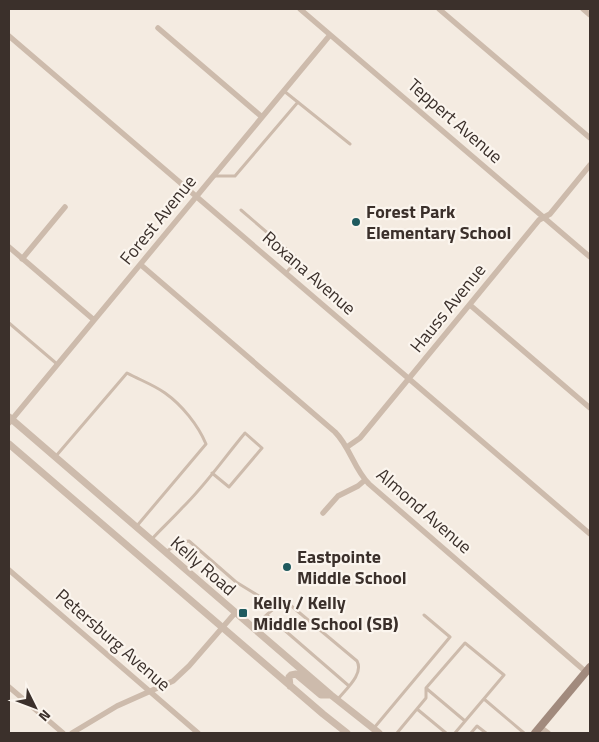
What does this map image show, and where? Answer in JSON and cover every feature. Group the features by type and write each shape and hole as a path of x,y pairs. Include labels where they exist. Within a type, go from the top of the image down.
{"main road":[{"path":"537,730 588,669"}],"street":[{"name":"Teppert Avenue","path":"300,9 590,257"},
{"path":"439,9 590,138"},
{"path":"582,9 590,15"},
{"path":"158,28 262,117"},
{"name":"Forest Avenue","path":"10,420 58,365 330,35"},
{"name":"Roxana Avenue","path":"9,36 590,534"},
{"name":"Hauss Avenue","path":"347,447 360,438 540,220 550,214 590,166"},
{"path":"22,258 66,207"},
{"path":"9,247 94,320"},
{"name":"Almond Avenue","path":"141,265 343,439 365,480 588,669"},
{"path":"470,305 590,408"},
{"name":"Kelly Road","path":"10,420 56,457 135,528 334,698 377,731"},
{"name":"Kelly Road","path":"9,444 344,731"},
{"path":"324,513 338,496 358,486 365,480"},
{"name":"Petersburg Avenue","path":"9,570 198,733"},
{"path":"72,733 117,706 166,685 180,676 235,613"},
{"path":"290,686 289,677 296,674 321,695 334,698"},
{"path":"9,687 63,733"},
{"path":"537,730 548,733"},
{"path":"344,731 355,733"}],"lane":[{"path":"284,91 350,144"},
{"path":"214,176 236,176 298,102"},
{"path":"241,210 298,259 286,273"},
{"path":"9,323 58,365"},
{"path":"56,457 127,373 165,393 180,406 201,434 206,444 135,528"},
{"path":"151,541 182,508 245,433 262,448 229,487 212,473"},
{"path":"165,553 179,542 189,541 236,582 277,607"},
{"path":"252,628 282,603 290,604 358,661 359,670 348,686 334,698"},
{"path":"267,615 348,686"},
{"path":"377,731 450,637 424,616"},
{"path":"397,733 426,698 426,688 465,643 504,675 455,733"},
{"path":"426,688 465,722"},
{"path":"484,699 524,733"},
{"path":"418,709 446,733"},
{"path":"471,733 477,726 486,733"}],"place":[{"name":"Forest Park Elementary School","path":"356,222"},
{"name":"Eastpointe Middle School","path":"287,567"},
{"name":"Kelly / Kelly Middle School (SB)","path":"243,613"}]}
